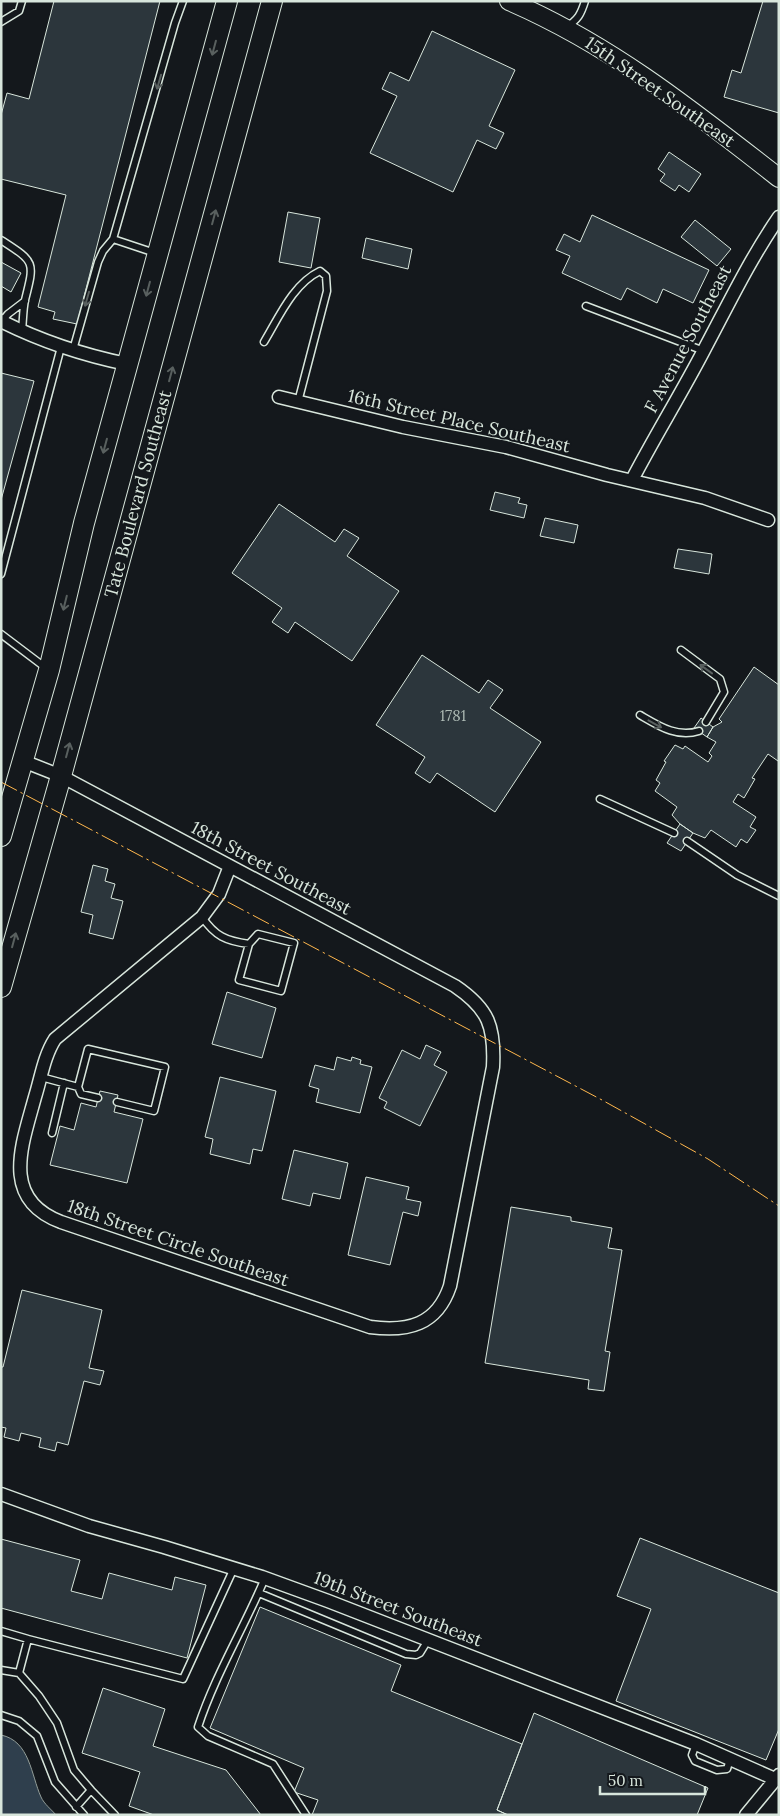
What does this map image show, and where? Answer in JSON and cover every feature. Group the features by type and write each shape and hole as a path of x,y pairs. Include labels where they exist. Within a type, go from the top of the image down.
{"main road":[{"path":"1,836 49,670 84,523 227,1"},
{"name":"Tate Boulevard Southeast","path":"1,987 61,776 272,1"}],"street":[{"name":"15th Street Southeast","path":"509,1 531,6 565,28 615,56 655,83 779,178"},
{"name":"F Avenue Southeast","path":"632,480 704,351 748,265 779,217"},
{"path":"2,321 22,331 67,348 127,364"},
{"name":"16th Street Place Southeast","path":"279,397 403,427 506,447 607,475 705,498 768,520"},
{"name":"18th Street Southeast","path":"23,761 61,776 455,986 476,1003 490,1024"},
{"name":"18th Street Circle Southeast","path":"230,866 219,894 202,917 61,1032 50,1047 19,1153 18,1171 26,1196 44,1215 370,1327 403,1328 427,1320 439,1309 447,1296 450,1286 493,1067 494,1047 490,1024"},
{"name":"19th Street Southeast","path":"1,1494 89,1526 265,1578 777,1777"},
{"path":"746,1815 777,1777"}],"lane":[{"path":"1,22 19,11 22,1"},
{"path":"1,574 67,348 98,262 103,251 113,239 183,1"},
{"path":"565,28 575,22 580,16 584,1"},
{"path":"113,239 158,254"},
{"path":"1,240 20,252 32,268 30,286 25,301 22,331"},
{"path":"264,342 296,290 312,275 320,271 326,276 327,291 298,402"},
{"path":"2,321 25,301"},
{"path":"586,306 704,351"},
{"path":"1,634 49,670"},
{"path":"681,650 720,679 724,692 706,722"},
{"path":"640,715 671,732 689,735 699,731"},
{"path":"600,799 674,833"},
{"path":"688,841 737,875 779,896"},
{"path":"202,917 216,934 228,940 249,944"},
{"path":"258,934 294,943 281,991 239,980 249,944 258,934"},
{"path":"98,1098 81,1094 78,1087 88,1050 165,1067 154,1111 117,1102"},
{"path":"41,1077 78,1087"},
{"path":"52,1133 64,1083"},
{"path":"1,1631 28,1640 183,1679 234,1568"},
{"path":"265,1578 227,1658 198,1727 208,1736 274,1764 306,1815"},
{"path":"259,1593 406,1654 416,1655 420,1653 428,1640"},
{"path":"20,1673 28,1640"},
{"path":"1,1670 20,1673 39,1696 57,1723 74,1770 115,1815"},
{"path":"1,1715 19,1721 37,1736 55,1782 84,1815"},
{"path":"76,1807 91,1790"}],"water":[{"path":"1,1735 11,1738 24,1751 41,1797 56,1815 1,1815"}],"building":[{"path":"54,1 160,1 77,324 53,319 55,312 38,307 66,195 1,179 1,115 7,93 29,99"},
{"path":"763,1 779,1 779,113 724,97 732,70 741,73"},
{"path":"432,31 515,70 489,126 504,133 496,149 477,140 453,192 370,153 397,96 382,89 390,72 409,81"},
{"path":"669,152 701,174 689,192 679,185 675,191 660,181 665,174 658,169"},
{"path":"288,212 320,218 311,268 279,262"},
{"path":"592,215 709,270 693,303 663,289 657,303 627,288 621,300 562,273 570,256 556,250 564,234 580,242"},
{"path":"695,220 731,249 717,266 681,237"},
{"path":"366,238 412,249 408,269 362,258"},
{"path":"1,262 21,273 11,292 1,286"},
{"path":"1,373 34,381 1,500"},
{"path":"495,492 520,498 518,503 527,505 524,518 490,510"},
{"path":"279,504 335,542 344,529 359,538 347,556 399,591 352,661 295,622 288,633 272,622 282,608 232,573"},
{"path":"545,518 578,525 574,543 540,536"},
{"path":"678,549 712,554 709,574 674,568"},
{"path":"422,655 479,693 488,680 503,690 490,708 541,742 495,812 437,773 430,783 415,773 425,757 376,725"},
{"path":"754,667 779,685 779,759 778,761 768,754 752,778 755,779 744,798 738,794 733,802 756,817 750,827 756,830 747,843 741,839 736,847 711,830 705,838 693,833 680,824 672,815 677,807 655,791 660,783 656,780 666,762 664,761 675,745 683,749 685,746 708,762 712,756 709,753 716,742 707,737 713,727 722,722 719,719"},
{"path":"701,718 713,727 707,737 694,728"},
{"path":"680,824 693,833 681,851 667,843"},
{"path":"93,865 108,869 105,881 115,884 111,898 123,901 113,939 89,933 93,915 81,912"},
{"path":"227,992 276,1008 262,1058 212,1044"},
{"path":"426,1045 441,1052 434,1065 447,1072 420,1126 384,1108 387,1102 379,1098 402,1050 420,1059"},
{"path":"337,1057 351,1061 352,1057 361,1060 360,1064 372,1067 360,1113 316,1102 319,1089 309,1086 315,1065 334,1070"},
{"path":"220,1077 276,1091 262,1151 253,1149 250,1164 210,1154 213,1139 205,1137"},
{"path":"100,1091 118,1095 114,1112 143,1119 127,1183 50,1165 60,1126 74,1130 81,1103 96,1107"},
{"path":"294,1150 348,1163 340,1199 313,1193 310,1206 282,1199"},
{"path":"366,1177 409,1187 406,1199 421,1202 418,1216 403,1212 390,1265 348,1255"},
{"path":"511,1207 571,1217 571,1221 612,1228 608,1248 622,1250 605,1351 610,1352 604,1391 588,1389 589,1380 485,1363"},
{"path":"22,1290 102,1310 89,1368 104,1371 100,1385 84,1381 68,1445 57,1442 55,1451 39,1447 41,1438 21,1433 19,1441 4,1437 6,1428 1,1427 1,1367 3,1367"},
{"path":"640,1538 779,1593 779,1729 766,1760 616,1701 651,1609 617,1596"},
{"path":"1,1539 80,1560 71,1591 102,1599 109,1573 172,1590 175,1577 206,1585 187,1658 1,1608"},
{"path":"260,1607 401,1665 391,1691 522,1744 497,1810 508,1815 312,1815 318,1800 294,1792 304,1768 210,1728"},
{"path":"103,1688 165,1709 153,1746 226,1770 261,1815 154,1815 129,1806 140,1772 82,1753"},
{"path":"534,1713 708,1788 697,1815 508,1815 497,1810"}],"power":[{"path":"1,782 602,1100 708,1159 779,1206"}]}
